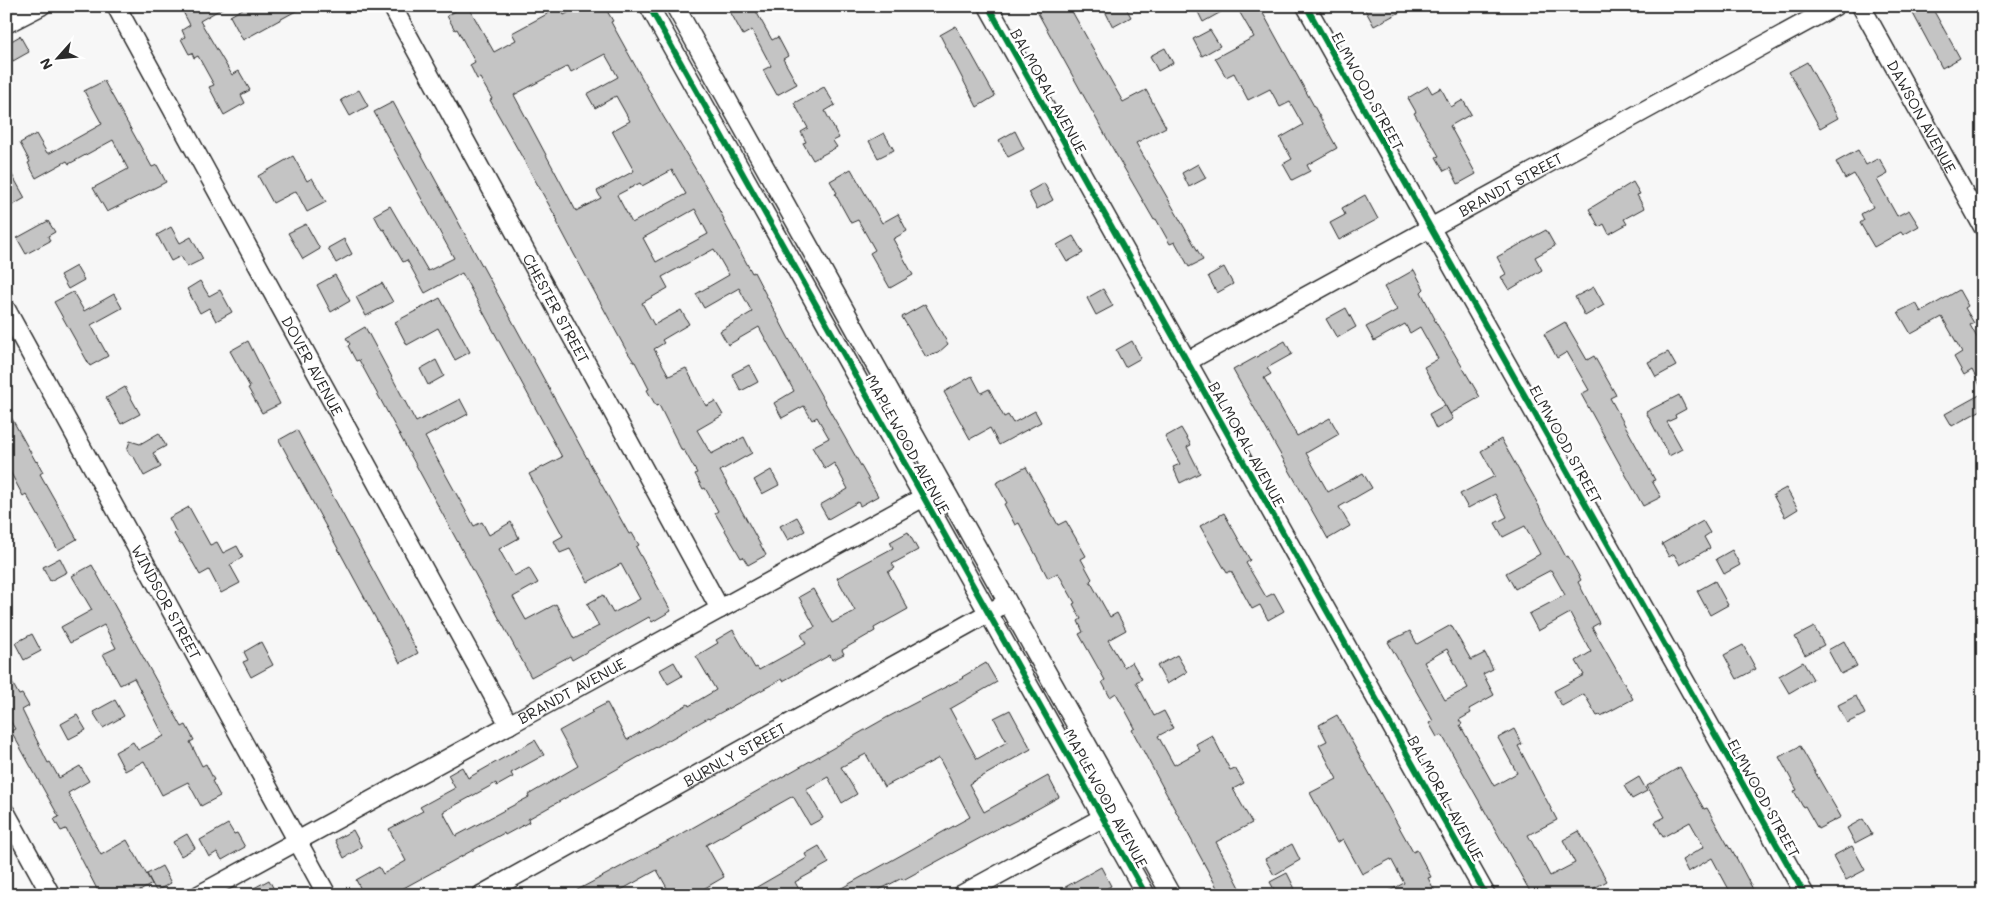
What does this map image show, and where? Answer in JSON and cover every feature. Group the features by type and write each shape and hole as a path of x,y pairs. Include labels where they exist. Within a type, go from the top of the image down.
{"street":[{"path":"6,24 41,6"},
{"name":"DOVER AVENUE","path":"116,6 509,725"},
{"name":"CHESTER STREET","path":"392,6 720,609"},
{"name":"MAPLEWOOD AVENUE","path":"649,6 1146,895"},
{"name":"MAPLEWOOD AVENUE","path":"675,6 1171,895"},
{"name":"BALMORAL AVENUE","path":"988,6 1486,895"},
{"name":"ELMWOOD STREET","path":"1306,6 1804,895"},
{"name":"BRANDT STREET","path":"1186,362 1835,6"},
{"name":"DAWSON AVENUE","path":"1861,6 1983,227"},
{"path":"763,209 782,198"},
{"name":"WINDSOR STREET","path":"6,309 327,895"},
{"name":"BRANDT AVENUE","path":"199,895 943,486"},
{"name":"BURNLY STREET","path":"480,895 1008,602"},
{"path":"961,895 1122,807"},
{"path":"6,813 51,895"}],"building":[{"path":"180,6 226,6 200,21 232,75 239,71 250,90 241,95 245,103 224,115 209,87 214,85 198,56 194,58 192,53 189,54 181,39 185,37 182,30 190,25"},
{"path":"248,6 305,6 243,40 230,16"},
{"path":"464,6 468,6 494,52 516,40 512,33 560,7 564,15 581,6 604,6 663,116 710,193 752,273 754,272 788,337 878,496 860,506 858,502 828,519 820,505 848,489 834,463 825,469 812,447 829,438 817,417 812,420 804,406 782,418 774,403 794,391 759,327 728,345 720,331 752,312 739,288 704,308 696,294 729,275 714,249 662,277 668,288 642,303 654,325 681,310 689,324 662,340 664,343 654,349 669,376 686,368 706,406 715,401 723,415 697,430 711,454 744,437 752,453 720,471 766,555 748,565 743,557 741,558 715,513 718,511 705,488 703,489 695,474 697,473 684,450 682,451 659,405 656,406 647,390 649,389 635,362 625,348 558,221 490,100 492,99 480,78 477,79 470,65 475,62 457,29 455,30 447,16","holes":["605,54 618,77 587,94 595,108 616,96 630,121 612,131 634,171 597,191 601,198 576,211 514,95 568,66 571,72","672,170 686,194 632,223 617,195 640,183 642,186","695,209 708,234 656,262 643,238"]},
{"path":"727,6 753,6 772,40 778,37 788,56 783,59 797,84 777,95 763,70 771,66 752,30 743,35"},
{"path":"1034,6 1069,6 1123,102 1146,90 1166,127 1136,143 1203,260 1189,267 1175,242 1170,244 1156,219 1154,220"},
{"path":"1113,6 1125,6 1131,17 1113,27 1105,11"},
{"path":"1195,6 1232,6 1203,22"},
{"path":"1236,6 1259,6 1337,148 1307,165 1310,171 1292,180 1283,164 1292,159 1280,138 1303,125 1290,102 1280,107 1270,89 1248,100 1234,73 1226,77 1215,58 1254,37"},
{"path":"1363,6 1411,6 1374,26"},
{"path":"1909,6 1931,6 1960,58 1942,68"},
{"path":"956,26 995,96 977,107 940,35"},
{"path":"1210,30 1220,46 1202,56 1193,39"},
{"path":"20,36 29,52 13,61 6,49 6,44"},
{"path":"1165,48 1173,63 1158,71 1150,56"},
{"path":"1807,62 1838,118 1820,128 1789,72"},
{"path":"104,81 152,167 157,165 166,182 107,212 93,188 128,169 113,140 69,164 67,161 36,178 20,143 36,134 47,153 50,153 102,124 84,91"},
{"path":"1428,86 1432,93 1441,88 1451,107 1463,100 1471,114 1450,126 1476,174 1458,184 1450,168 1444,171 1436,157 1439,156 1414,113 1416,112 1408,98"},
{"path":"824,87 835,105 825,111 839,138 833,141 837,147 813,160 803,143 806,142 801,132 808,128 794,103"},
{"path":"359,90 368,106 350,116 341,100"},
{"path":"393,102 629,534 632,533 639,545 636,547 671,611 652,622 649,617 572,660 570,656 531,677 359,360 356,361 346,338 365,327 416,422 460,399 468,414 425,437 474,526 482,522 489,535 511,522 519,538 499,549 514,576 529,568 538,583 513,597 526,620 556,604 574,639 599,626 587,604 603,595 613,613 640,599 621,564 588,582 570,549 560,553 554,541 563,536 529,474 562,457 462,273 425,293 407,260 403,262 374,215 390,206 428,271 454,258 374,112"},
{"path":"1015,131 1024,149 1008,157 999,140"},
{"path":"884,133 894,150 878,158 869,141"},
{"path":"1858,150 1866,165 1879,158 1888,174 1877,180 1897,216 1909,210 1919,226 1903,235 1901,232 1874,247 1860,223 1864,220 1861,214 1873,207 1854,174 1845,179 1836,162"},
{"path":"293,156 307,181 312,178 326,202 307,212 296,191 273,203 258,176"},
{"path":"6,164 25,198 6,209"},
{"path":"1198,164 1206,178 1189,187 1182,173"},
{"path":"851,169 882,223 898,214 907,231 893,239 913,275 890,288 870,253 875,250 858,220 851,223 830,181"},
{"path":"1633,182 1640,194 1637,195 1644,208 1624,219 1627,224 1609,234 1604,224 1599,227 1589,209"},
{"path":"1044,183 1053,200 1037,209 1028,192"},
{"path":"1365,195 1378,219 1339,240 1330,223 1345,215 1342,208"},
{"path":"48,221 55,232 48,236 50,241 26,254 17,238"},
{"path":"306,224 320,249 303,259 288,233"},
{"path":"171,227 180,243 191,237 203,259 187,267 181,256 171,261 157,235"},
{"path":"1546,230 1555,246 1535,257 1542,270 1509,290 1501,277 1506,274 1497,257"},
{"path":"1073,236 1083,253 1067,262 1057,245"},
{"path":"344,239 352,254 336,263 328,248"},
{"path":"76,266 84,280 68,289 60,275"},
{"path":"1224,267 1233,284 1217,293 1208,276"},
{"path":"1414,270 1424,289 1421,292 1434,319 1480,397 1450,414 1424,367 1438,359 1420,327 1410,333 1405,324 1374,341 1366,327 1397,310 1384,287"},
{"path":"335,275 350,301 331,312 317,285"},
{"path":"200,281 209,296 220,290 232,312 216,321 209,308 200,313 187,289"},
{"path":"382,283 393,302 366,316 356,297"},
{"path":"1594,287 1604,305 1585,316 1575,297"},
{"path":"1103,289 1113,306 1096,315 1087,298"},
{"path":"1959,290 1968,306 1965,308 1974,323 1970,325 1983,348 1983,391 1972,370 1964,375 1954,357 1962,352 1942,317 1911,334 1898,312 1916,303 1921,312"},
{"path":"73,292 84,311 114,294 122,308 91,325 108,356 90,366 54,302"},
{"path":"440,298 470,352 455,360 438,328 407,345 395,322"},
{"path":"925,304 948,344 938,353 926,357 902,317"},
{"path":"1346,308 1356,327 1337,338 1326,319"},
{"path":"1565,322 1587,360 1594,356 1616,395 1610,398 1655,480 1652,481 1661,497 1643,506 1581,394 1589,390 1567,352 1557,358 1544,334"},
{"path":"248,341 280,404 262,413 230,351"},
{"path":"1132,341 1141,358 1125,367 1116,350"},
{"path":"1285,341 1292,354 1267,368 1271,374 1264,378 1297,436 1330,418 1339,434 1306,453 1328,492 1363,473 1372,488 1339,507 1350,526 1328,539 1233,370"},
{"path":"1668,352 1676,366 1656,377 1648,362"},
{"path":"436,360 444,376 428,385 420,369"},
{"path":"749,365 758,382 741,391 732,374"},
{"path":"972,376 981,393 989,389 1004,417 1008,415 1013,423 1035,411 1041,422 999,445 990,428 970,439 944,392"},
{"path":"125,387 140,414 121,424 106,398"},
{"path":"1983,393 1983,409 1952,426 1945,414"},
{"path":"1679,395 1686,409 1675,415 1676,418 1667,422 1682,449 1669,456 1646,412"},
{"path":"1445,405 1453,419 1436,429 1429,414"},
{"path":"6,408 43,472 40,474 77,539 58,550 26,494 23,496 6,464"},
{"path":"1181,428 1191,445 1187,447 1200,473 1180,483 1173,467 1180,464 1165,437"},
{"path":"297,430 418,653 400,663 279,440"},
{"path":"159,433 166,446 153,453 161,467 144,476 134,457 127,450 130,441 140,444"},
{"path":"1501,439 1566,557 1568,556 1581,580 1578,582 1599,623 1592,627 1633,699 1601,716 1597,716 1584,694 1562,706 1554,691 1584,675 1576,661 1591,652 1570,613 1538,631 1529,614 1565,595 1551,570 1515,589 1506,573 1540,554 1525,526 1503,537 1495,523 1507,517 1495,494 1468,508 1460,494 1495,476 1481,451"},
{"path":"1026,467 1058,525 1066,521 1086,556 1081,559 1092,579 1090,581 1110,617 1117,613 1126,630 1108,640 1124,667 1132,662 1142,679 1136,682 1154,716 1164,711 1173,728 1158,736 1174,765 1200,751 1196,744 1212,735 1230,770 1235,768 1244,783 1233,789 1252,823 1216,842 1244,895 1221,895 1132,730 1135,728 1116,693 1110,697 1102,682 1105,680 1079,634 1083,632 1078,621 1081,619 1073,604 1075,603 1058,573 1048,578 1019,523 1015,525 1004,504 1007,503 996,483"},
{"path":"771,470 779,485 762,494 754,480"},
{"path":"1786,488 1798,509 1785,517 1773,495"},
{"path":"189,507 210,545 217,542 223,553 237,546 243,557 230,565 240,583 221,593 209,570 200,575 182,543 180,544 174,534 176,532 169,518"},
{"path":"1224,513 1250,560 1246,563 1266,597 1274,593 1284,611 1268,620 1260,605 1252,609 1231,571 1227,573 1200,526"},
{"path":"797,517 805,531 788,540 780,526"},
{"path":"1703,521 1710,533 1704,537 1710,548 1680,565 1674,554 1669,557 1662,544"},
{"path":"908,532 918,550 892,564 895,568 888,572 908,609 874,628 875,631 842,650 844,654 832,660 830,655 783,681 782,679 708,718 528,819 529,822 505,835 504,833 391,895 364,895 356,880 379,867 383,874 406,861 389,829 423,811 420,807 455,788 448,775 462,767 468,778 535,740 544,755 511,773 513,777 497,786 496,783 443,812 456,836 529,797 528,795 578,766 559,731 592,711 607,703 627,740 688,704 689,706 716,690 696,656 718,643 716,640 733,630 755,668 757,667 759,670 806,644 801,634 815,627 799,597 813,589 832,623 855,611 837,578 893,548 890,542"},
{"path":"1732,550 1740,565 1724,574 1716,559"},
{"path":"60,558 67,572 50,581 43,567"},
{"path":"92,565 182,727 186,725 194,740 190,742 202,766 206,764 214,780 212,781 220,796 201,806 188,782 162,795 144,761 125,771 115,752 133,742 138,750 164,736 134,678 120,685 103,654 116,648 104,625 70,643 61,627 92,610 72,576"},
{"path":"1715,581 1728,605 1710,615 1697,591"},
{"path":"1451,625 1471,660 1485,653 1493,669 1483,674 1494,695 1469,709 1471,713 1459,720 1462,724 1460,725 1494,786 1517,773 1498,738 1514,729 1522,744 1518,746 1557,820 1528,835 1550,876 1575,863 1563,840 1579,831 1607,881 1582,895 1532,895 1442,735 1437,737 1429,723 1433,721 1388,642 1410,631 1417,644","holes":["1447,649 1468,688 1445,700 1424,662"]},
{"path":"1814,627 1824,645 1805,655 1795,637"},
{"path":"32,634 41,651 24,660 15,643"},
{"path":"1844,641 1857,666 1841,674 1828,650"},
{"path":"261,642 273,665 251,677 243,662 248,660 244,652"},
{"path":"1743,645 1756,669 1737,679 1724,655"},
{"path":"1177,655 1187,672 1167,684 1157,666"},
{"path":"674,662 682,676 668,684 660,670"},
{"path":"1803,662 1813,679 1789,693 1779,676"},
{"path":"986,663 997,682 950,709 977,759 1007,742 994,718 1010,710 1031,749 969,784 984,812 1048,776 1059,797 1023,817 1006,824 903,880 902,878 879,890 882,895 829,895 970,817 939,758 884,787 866,754 841,767 857,794 842,803 828,777 806,789 823,818 810,825 793,796 706,845 724,877 693,895 671,895 657,870 612,895 568,895 678,836 886,718 963,678"},
{"path":"6,672 19,695 22,694 29,706 22,710 48,763 50,762 59,778 80,766 89,781 68,793 101,855 127,840 152,884 133,895 100,895 66,829 61,831 54,819 59,817 11,731 15,729 6,714"},
{"path":"1856,696 1865,714 1847,723 1838,705"},
{"path":"115,700 124,716 103,728 93,712"},
{"path":"77,715 86,730 69,739 61,724"},
{"path":"1337,715 1413,852 1417,850 1431,877 1428,878 1437,895 1382,895 1404,883 1391,859 1362,874 1343,839 1337,843 1310,793 1337,779 1319,745 1327,741 1319,725"},
{"path":"1800,746 1841,817 1818,829 1794,791 1797,790 1779,757"},
{"path":"1680,767 1704,809 1707,808 1731,848 1756,895 1732,895 1712,858 1688,872 1682,860 1704,847 1690,822 1663,837 1655,822 1665,817 1647,786"},
{"path":"1639,777 1647,791 1632,799 1624,786"},
{"path":"1863,819 1872,834 1855,843 1847,828"},
{"path":"228,824 234,834 237,833 245,847 222,860 217,852 209,857 200,840"},
{"path":"353,830 362,847 344,858 335,840"},
{"path":"187,834 195,848 181,856 173,842"},
{"path":"1292,844 1300,860 1274,875 1265,859"},
{"path":"819,846 829,863 795,882 802,895 743,895 807,858 805,854"},
{"path":"1852,846 1865,870 1846,880 1833,856"},
{"path":"162,866 171,883 156,891 147,874"},
{"path":"1101,867 1111,886 1095,895 1051,895"},
{"path":"1287,873 1295,889 1284,895 1277,895 1270,882"},
{"path":"269,880 277,895 241,895"}],"cycle path":[{"path":"649,6 1146,895"},
{"path":"988,6 1486,895"},
{"path":"1306,6 1805,895"}]}
